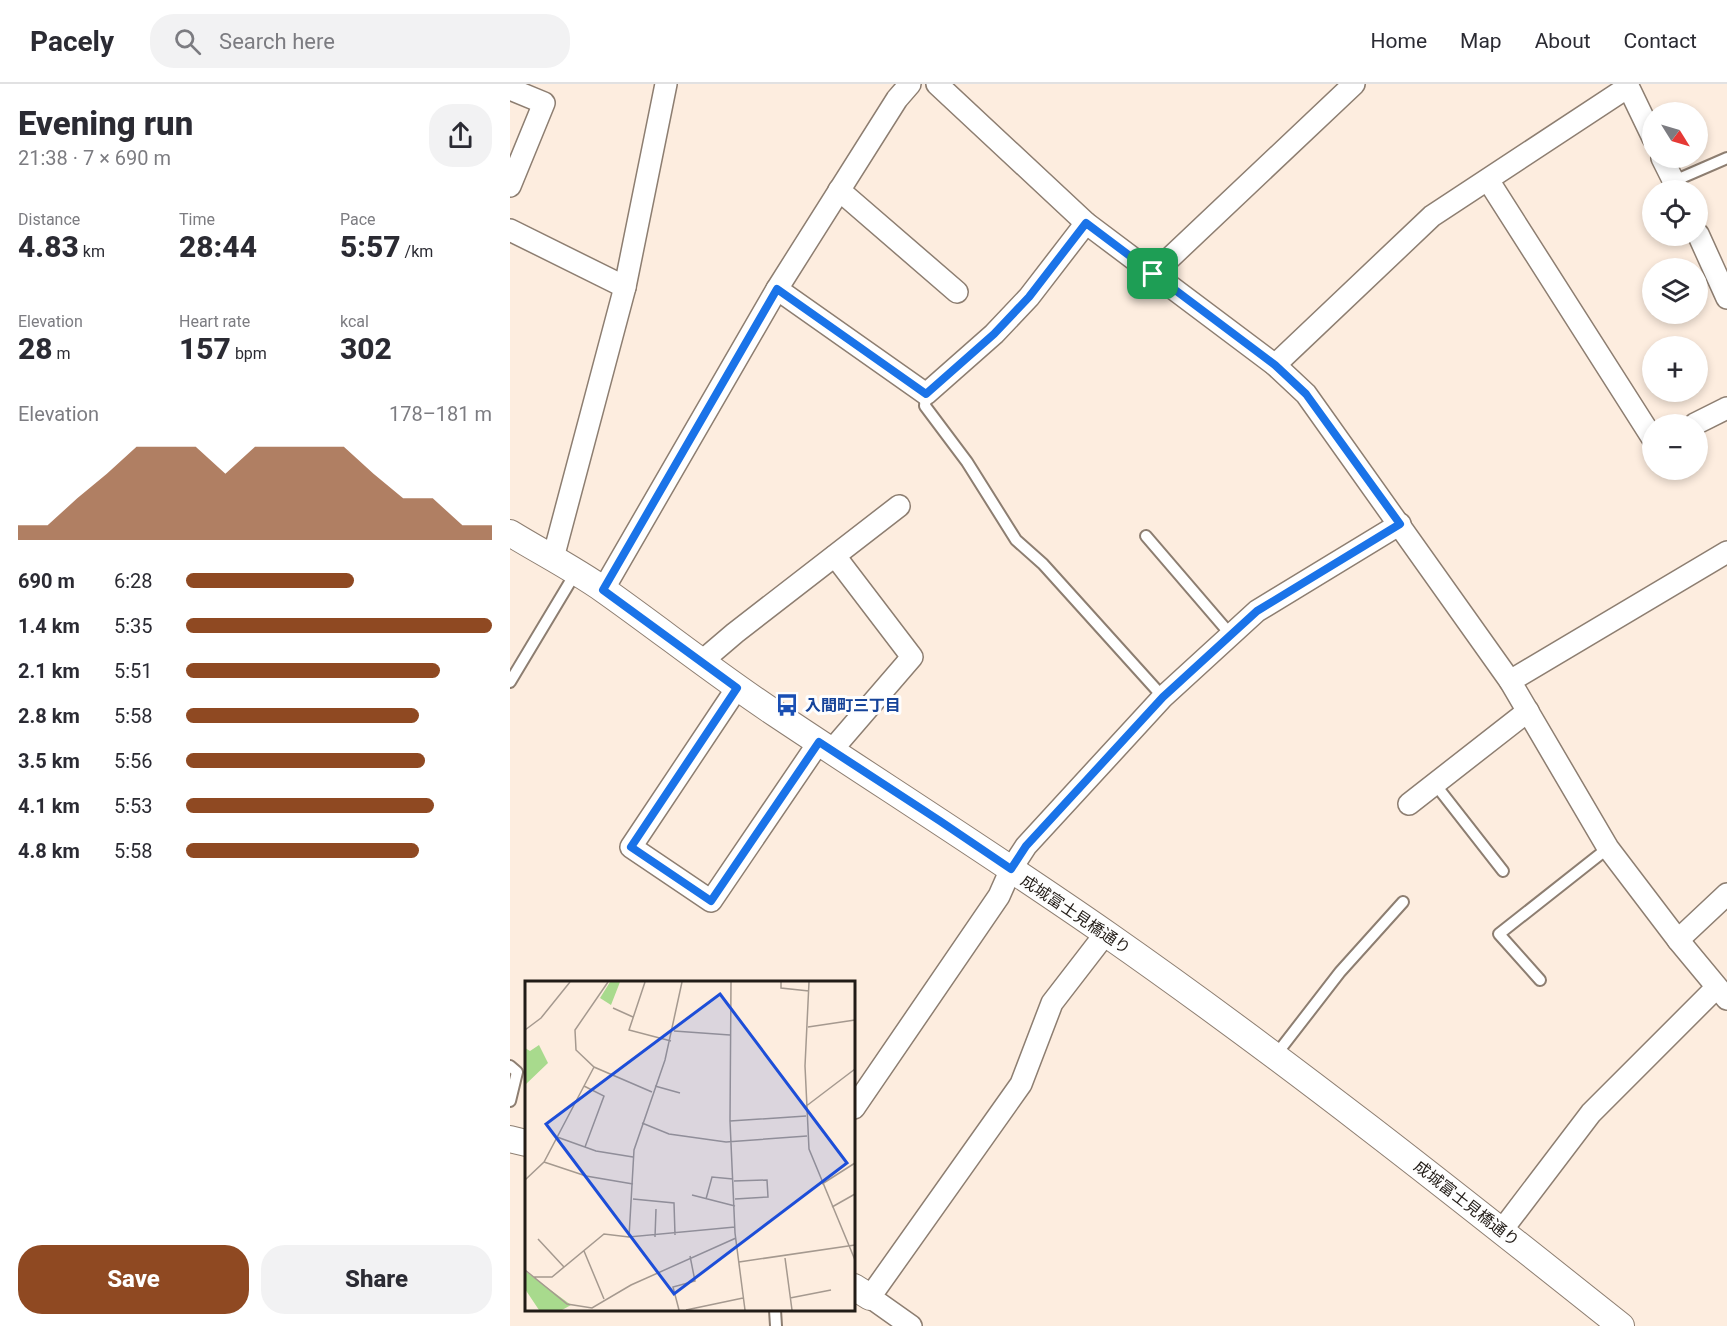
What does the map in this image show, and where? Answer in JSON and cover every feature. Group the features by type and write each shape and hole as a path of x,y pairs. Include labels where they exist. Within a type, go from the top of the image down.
{"street":[{"path":"553,558 625,287 666,84"},
{"path":"603,590 777,289 897,99 910,84"},
{"path":"937,84 1086,223 1275,365 1306,394 1510,681 1608,848 1678,940 1722,993 1591,1113 1502,1230"},
{"path":"1153,274 1354,84"},
{"path":"1275,365 1432,216 1627,85 1642,116"},
{"path":"510,89 544,103 510,186"},
{"path":"1488,180 1642,422"},
{"path":"839,190 957,292"},
{"path":"777,289 926,394 994,334 1029,297 1086,223"},
{"path":"510,230 625,287"},
{"path":"1703,246 1727,298"},
{"path":"1708,418 1727,408"},
{"path":"701,662 899,506"},
{"path":"855,1107 999,896 1011,869 1026,846 1163,697 1257,611 1400,524"},
{"name":"成城富士見橋通り","path":"510,533 603,590 737,688 1106,933 1358,1117 1621,1326"},
{"path":"1510,681 1727,552"},
{"path":"737,688 631,847 711,901 825,747 912,657 835,556"},
{"path":"1409,804 1528,711"},
{"path":"1678,940 1727,894"},
{"path":"911,1326 862,1292 1021,1084 1052,1003 1106,933"},
{"path":"510,1139 525,1143"}],"lane":[{"path":"1687,180 1727,158"},
{"path":"926,394 925,406 968,462 1016,540 1043,564 1163,697"},
{"path":"1146,536 1231,635"},
{"path":"510,682 576,572"},
{"path":"1435,784 1503,872"},
{"path":"1540,980 1499,934 1608,848"},
{"path":"1275,1056 1340,972 1403,902"},
{"path":"510,1066 517,1071 510,1101"},
{"path":"775,1311 776,1326"}],"place":[{"name":"入間町三丁目","path":"787,705"}],"route":[{"path":"1086,223 1153,274 1275,365 1306,394 1400,524 1257,611 1163,697 1026,846 1011,869 819,742 711,901 631,847 737,688 603,590 777,289 926,394 994,334 1029,297 1086,223"}]}
